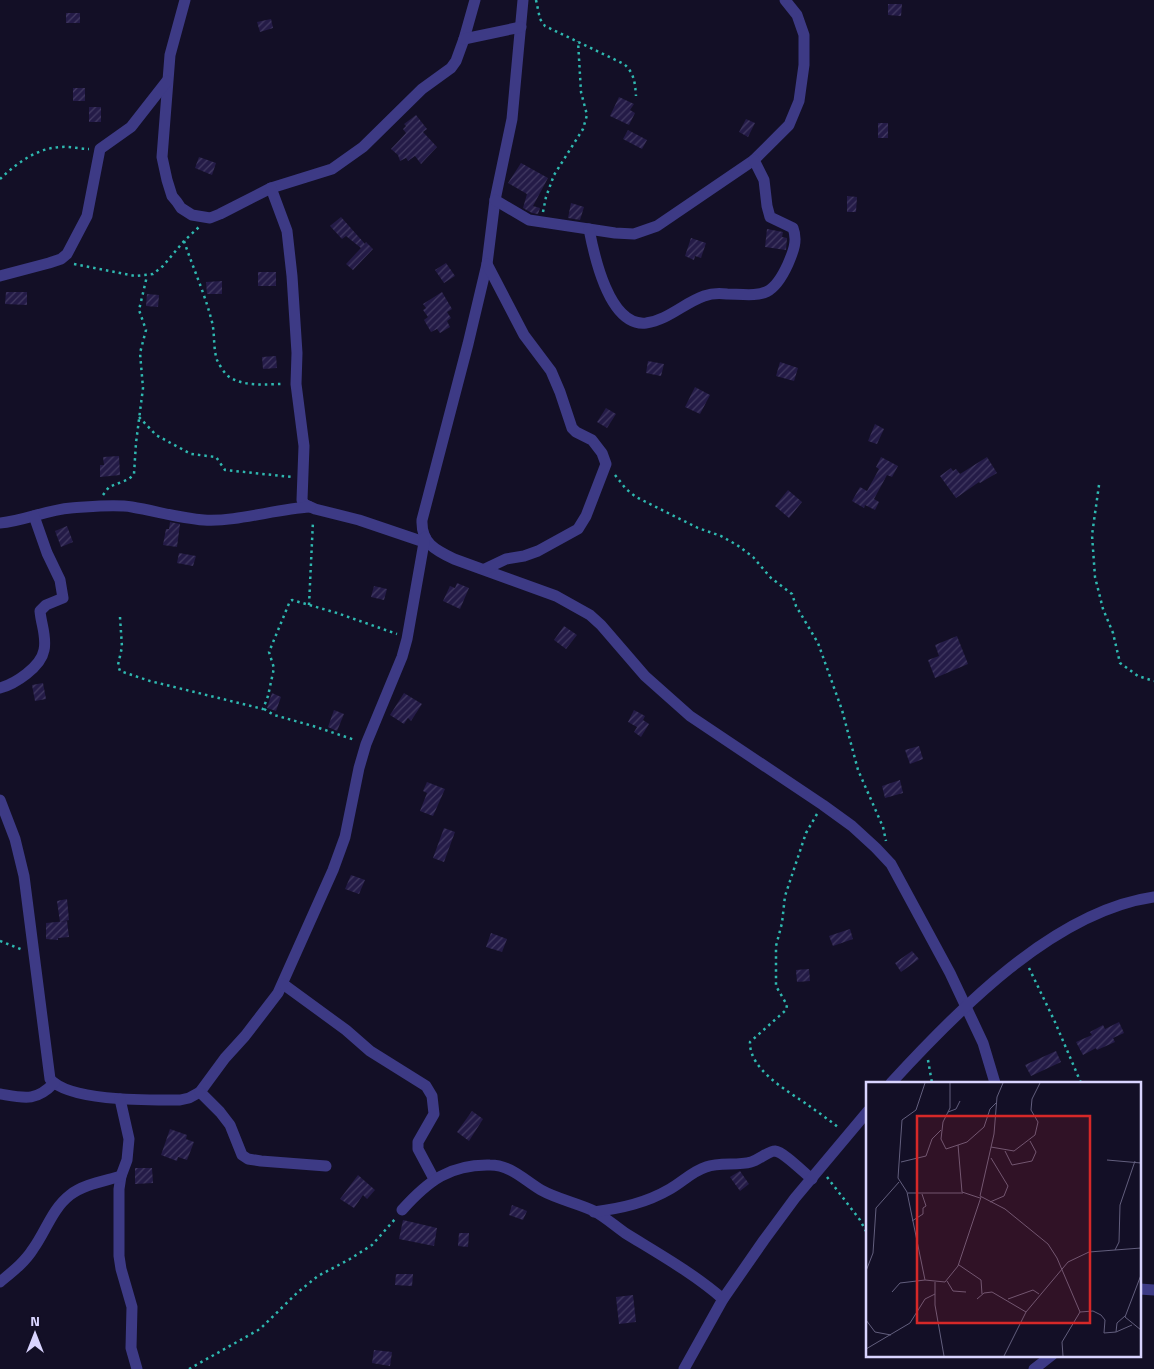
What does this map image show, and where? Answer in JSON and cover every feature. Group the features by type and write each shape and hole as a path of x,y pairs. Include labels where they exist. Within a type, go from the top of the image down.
{"street":[{"path":"186,0 170,55 162,157 172,196 182,208 192,215 210,218 272,188 332,169 363,147 422,89 451,68 456,61 464,39 475,0"},
{"path":"0,800 15,839 24,876 50,1079 54,1083 79,1093 120,1099 180,1100 200,1092 225,1058 264,1013 283,984 299,943 341,850 366,744 402,657 407,639 424,540 422,520 487,264 495,200 512,119 523,0"},
{"path":"495,200 522,217 589,229 634,234 657,226 754,160 789,125 799,101 804,66 804,35 797,15 785,0"},
{"path":"464,39 521,27"},
{"path":"0,276 49,264 61,260 67,254 87,216 100,149 132,126 167,81"},
{"path":"589,229 600,274 606,289 621,313 634,322 644,323 657,320 676,312 704,296 716,293 755,295 767,293 777,285 785,269 793,252 795,235 793,228 770,217 764,180 754,160"},
{"path":"272,188 284,220 289,248 295,311 296,384 304,446 302,500 304,504 424,540 438,551 454,559 556,596 590,615 645,676 690,716 852,826 891,864 933,941 983,1042 995,1082"},
{"path":"485,569 506,559 538,551 578,529 586,516 606,464 602,453 592,440 572,428 551,371 524,335 487,264"},
{"path":"0,523 18,521 54,510 97,507 130,507 205,520 310,507"},
{"path":"0,688 16,682 41,657 44,651 45,640 40,611 46,605 63,598 60,580 47,553 34,516"},
{"path":"893,1082 926,1046 1007,970 1064,932 1092,917 1121,904 1154,897"},
{"path":"283,984 346,1030 370,1051 426,1086 432,1096 434,1114 418,1142 418,1149 434,1179"},
{"path":"0,1094 32,1098 39,1096 54,1083"},
{"path":"200,1092 230,1125 245,1158 260,1161 326,1166"},
{"path":"120,1099 129,1139 127,1160 121,1176 118,1203 119,1256 122,1274 132,1307 131,1348 137,1369"},
{"path":"684,1369 723,1299 773,1228 866,1113"},
{"path":"594,1212 628,1206 648,1200 671,1189 706,1167 754,1162 772,1152 778,1152 812,1179"},
{"path":"402,1210 416,1194 434,1179 457,1169 491,1165 500,1166 518,1174 547,1193 594,1212 696,1277 723,1299"},
{"path":"0,1282 27,1258 49,1221 65,1200 77,1191 121,1176"},
{"path":"1034,1369 1051,1356"}],"path":[{"path":"536,0 540,19 545,26 624,64 632,71 636,96"},
{"path":"542,221 546,197 554,175 583,129 587,115 581,92 578,41"},
{"path":"0,179 32,154 52,148 64,146 100,149"},
{"path":"68,264 90,266 134,276 154,274 210,218"},
{"path":"184,242 213,324 217,360 229,377 239,382 255,384 296,384"},
{"path":"97,507 106,490 118,483 129,480 134,474 143,388 140,353 146,330 139,310 147,276"},
{"path":"139,417 156,435 191,454 216,457 224,470 303,478"},
{"path":"606,464 620,482 636,497 737,545 753,557 771,578 792,594 796,606 818,643 829,672 842,710 858,770 883,827 887,846"},
{"path":"1099,484 1092,535 1094,577 1103,609 1111,626 1120,663 1130,672 1154,681"},
{"path":"309,605 313,517 310,507"},
{"path":"263,709 274,668 269,652 286,608 292,600 378,627 407,639"},
{"path":"120,617 122,647 118,668 120,671 150,681 263,709 274,715 366,744"},
{"path":"823,805 806,833 784,901 775,961 776,986 786,1005 786,1010 750,1042 750,1050 764,1072 793,1096 848,1135"},
{"path":"0,941 34,955"},
{"path":"1024,958 1055,1022 1081,1082"},
{"path":"926,1046 932,1082"},
{"path":"820,1169 860,1220 866,1231"},
{"path":"190,1369 260,1329 298,1292 318,1276 372,1245 402,1210"}],"building":[{"path":"888,4 902,4 901,16 888,15"},
{"path":"66,13 80,13 80,23 66,23"},
{"path":"271,19 273,28 260,32 257,22"},
{"path":"73,88 85,88 85,101 73,101"},
{"path":"619,97 634,104 630,110 635,113 629,125 610,116"},
{"path":"89,107 101,107 101,122 89,122"},
{"path":"416,115 427,129 423,132 437,147 421,164 415,156 408,161 406,158 400,161 398,155 391,149 406,133 403,129 406,126 404,124"},
{"path":"746,119 755,123 748,137 739,132"},
{"path":"878,123 888,123 888,138 878,138"},
{"path":"628,130 647,140 642,149 623,139"},
{"path":"199,157 216,163 212,175 195,168"},
{"path":"521,163 548,178 533,206 540,208 538,214 523,208 527,194 508,183"},
{"path":"847,196 857,197 856,212 847,212"},
{"path":"571,203 584,207 580,220 568,218"},
{"path":"341,217 365,244 366,242 373,249 353,270 346,264 361,248 346,236 342,239 330,226"},
{"path":"767,229 783,232 782,237 787,238 786,250 765,247"},
{"path":"691,238 706,243 701,258 695,256 694,260 685,256"},
{"path":"446,263 455,276 444,283 435,270"},
{"path":"258,272 276,272 276,286 258,286"},
{"path":"222,281 222,294 207,294 206,282"},
{"path":"6,292 27,292 27,305 5,304"},
{"path":"442,292 452,309 447,312 451,318 447,321 450,327 440,333 437,329 431,332 424,320 428,317 423,310 426,308 423,304"},
{"path":"147,294 159,295 158,307 146,306"},
{"path":"276,356 277,368 263,369 262,357"},
{"path":"648,361 664,364 661,376 646,373"},
{"path":"780,362 798,368 794,381 776,376"},
{"path":"695,387 710,395 700,414 685,407"},
{"path":"606,408 616,414 607,428 597,422"},
{"path":"875,424 884,429 877,444 868,441"},
{"path":"119,456 120,475 100,477 100,465 104,465 103,457"},
{"path":"881,457 898,466 892,477 887,475 874,499 879,502 875,510 865,505 864,508 852,501 860,487 867,491 879,469 876,467"},
{"path":"987,457 997,473 979,482 956,498 940,476 951,468 953,471 956,469 960,474"},
{"path":"788,490 802,502 789,518 775,506"},
{"path":"170,522 180,524 177,547 163,545 166,529 169,529"},
{"path":"67,526 73,542 61,547 55,531"},
{"path":"179,553 196,556 193,566 177,563"},
{"path":"457,583 469,588 460,609 443,601 450,586 455,588"},
{"path":"374,586 387,589 384,600 371,597"},
{"path":"564,626 577,635 566,649 554,640"},
{"path":"957,636 968,664 935,678 928,660 939,656 935,645"},
{"path":"43,683 46,699 35,701 32,685"},
{"path":"272,693 281,697 276,711 267,708"},
{"path":"404,693 422,704 411,721 408,718 404,724 390,715"},
{"path":"334,710 344,714 337,731 328,727"},
{"path":"634,710 645,716 643,720 649,724 641,737 634,732 637,727 628,722"},
{"path":"919,746 923,759 910,764 905,750"},
{"path":"900,780 903,793 885,798 882,786"},
{"path":"427,782 445,789 433,816 420,811 427,793 423,791"},
{"path":"444,828 455,832 444,862 433,858"},
{"path":"351,875 365,880 359,894 345,889"},
{"path":"67,899 69,920 60,922 57,901"},
{"path":"67,921 69,937 58,938 58,940 46,939 46,923"},
{"path":"850,929 853,939 833,946 829,936"},
{"path":"491,933 507,939 502,952 486,947"},
{"path":"912,951 919,959 901,972 895,963"},
{"path":"809,969 810,981 797,982 796,970"},
{"path":"1119,1022 1124,1033 1113,1038 1115,1042 1097,1050 1096,1048 1083,1055 1076,1042 1092,1035 1090,1032 1103,1025 1105,1029"},
{"path":"1056,1051 1061,1062 1031,1076 1025,1065"},
{"path":"472,1111 483,1119 469,1141 457,1132"},
{"path":"170,1129 187,1135 186,1139 194,1142 187,1160 178,1157 177,1161 161,1155"},
{"path":"135,1168 152,1168 153,1183 135,1184"},
{"path":"740,1171 749,1184 740,1191 730,1177"},
{"path":"358,1175 375,1190 367,1199 363,1195 354,1208 340,1199"},
{"path":"512,1205 527,1211 523,1220 509,1215"},
{"path":"403,1220 437,1228 434,1246 399,1239"},
{"path":"459,1233 469,1233 468,1247 458,1246"},
{"path":"396,1274 413,1274 412,1286 395,1285"},
{"path":"633,1295 636,1322 619,1324 616,1297"},
{"path":"374,1350 392,1352 390,1366 372,1363"}]}
